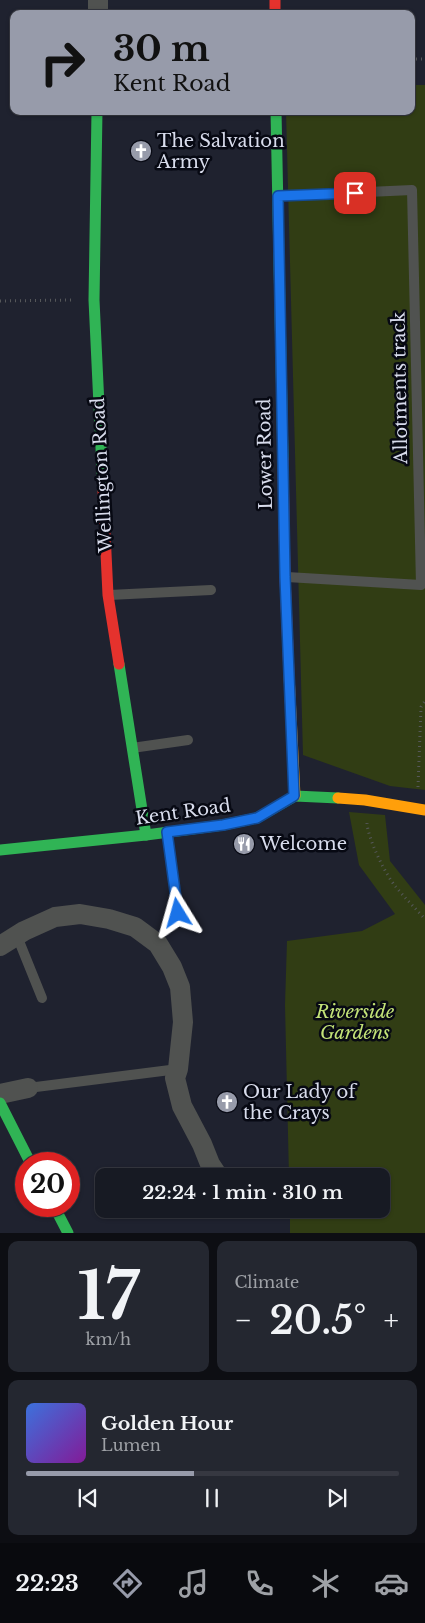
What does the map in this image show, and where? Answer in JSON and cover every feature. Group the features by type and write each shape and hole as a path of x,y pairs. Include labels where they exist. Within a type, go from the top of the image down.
{"street":[{"name":"Wellington Road","path":"97,115 94,300 108,595 146,836"},
{"name":"Lower Road","path":"276,115 285,577 294,796"},
{"path":"294,796 365,800 421,809"},
{"name":"Kent Road","path":"0,850 146,836 223,825 257,818 294,796"},
{"path":"8,941 55,917 80,914 109,919 135,927 158,944 172,967 180,987 183,1022 178,1069 175,1078 182,1106 213,1168"},
{"path":"0,1094 28,1088"},
{"path":"0,1103 25,1152"},
{"path":"60,1217 68,1233"}],"lane":[{"name":"Allotments track","path":"278,196 412,190 421,585 285,577"},
{"path":"108,595 211,590"},
{"path":"132,748 188,740"},
{"path":"167,832 178,913"},
{"path":"8,941 42,998"},
{"path":"28,1088 178,1069"}],"path":[{"path":"0,300 94,300"},
{"path":"421,809 421,707 425,701"},
{"path":"365,800 368,831 379,857 394,885 425,918"}],"green space":[{"path":"415,85 425,85 425,790 390,786 303,755 286,115 415,115"},
{"name":"Riverside Gardens","path":"349,812 385,815 390,861 425,905 425,1233 290,1233 290,1218 390,1218 390,1168 289,1168 285,1005 287,941 362,931 395,914 359,865"}],"traffic: fast":[{"path":"97,115 94,300 103,490"},
{"path":"276,115 283,459"},
{"path":"119,664 146,835"},
{"path":"0,850 223,825 257,818 295,796 338,798"},
{"path":"0,1103 25,1152"},
{"path":"60,1217 68,1233"}],"traffic: slow":[{"path":"289,674 295,796"},
{"path":"338,798 365,800 425,810"}],"traffic: jam":[{"path":"275,0 275,10"},
{"path":"283,459 289,674"},
{"path":"103,490 108,595 119,664"}],"place":[{"name":"The Salvation Army","path":"141,151"},
{"name":"Welcome","path":"244,844"},
{"name":"Our Lady of the Crays","path":"227,1102"}],"route":[{"path":"178,913 167,832 223,825 257,818 294,796 285,577 278,196 355,193"}]}
